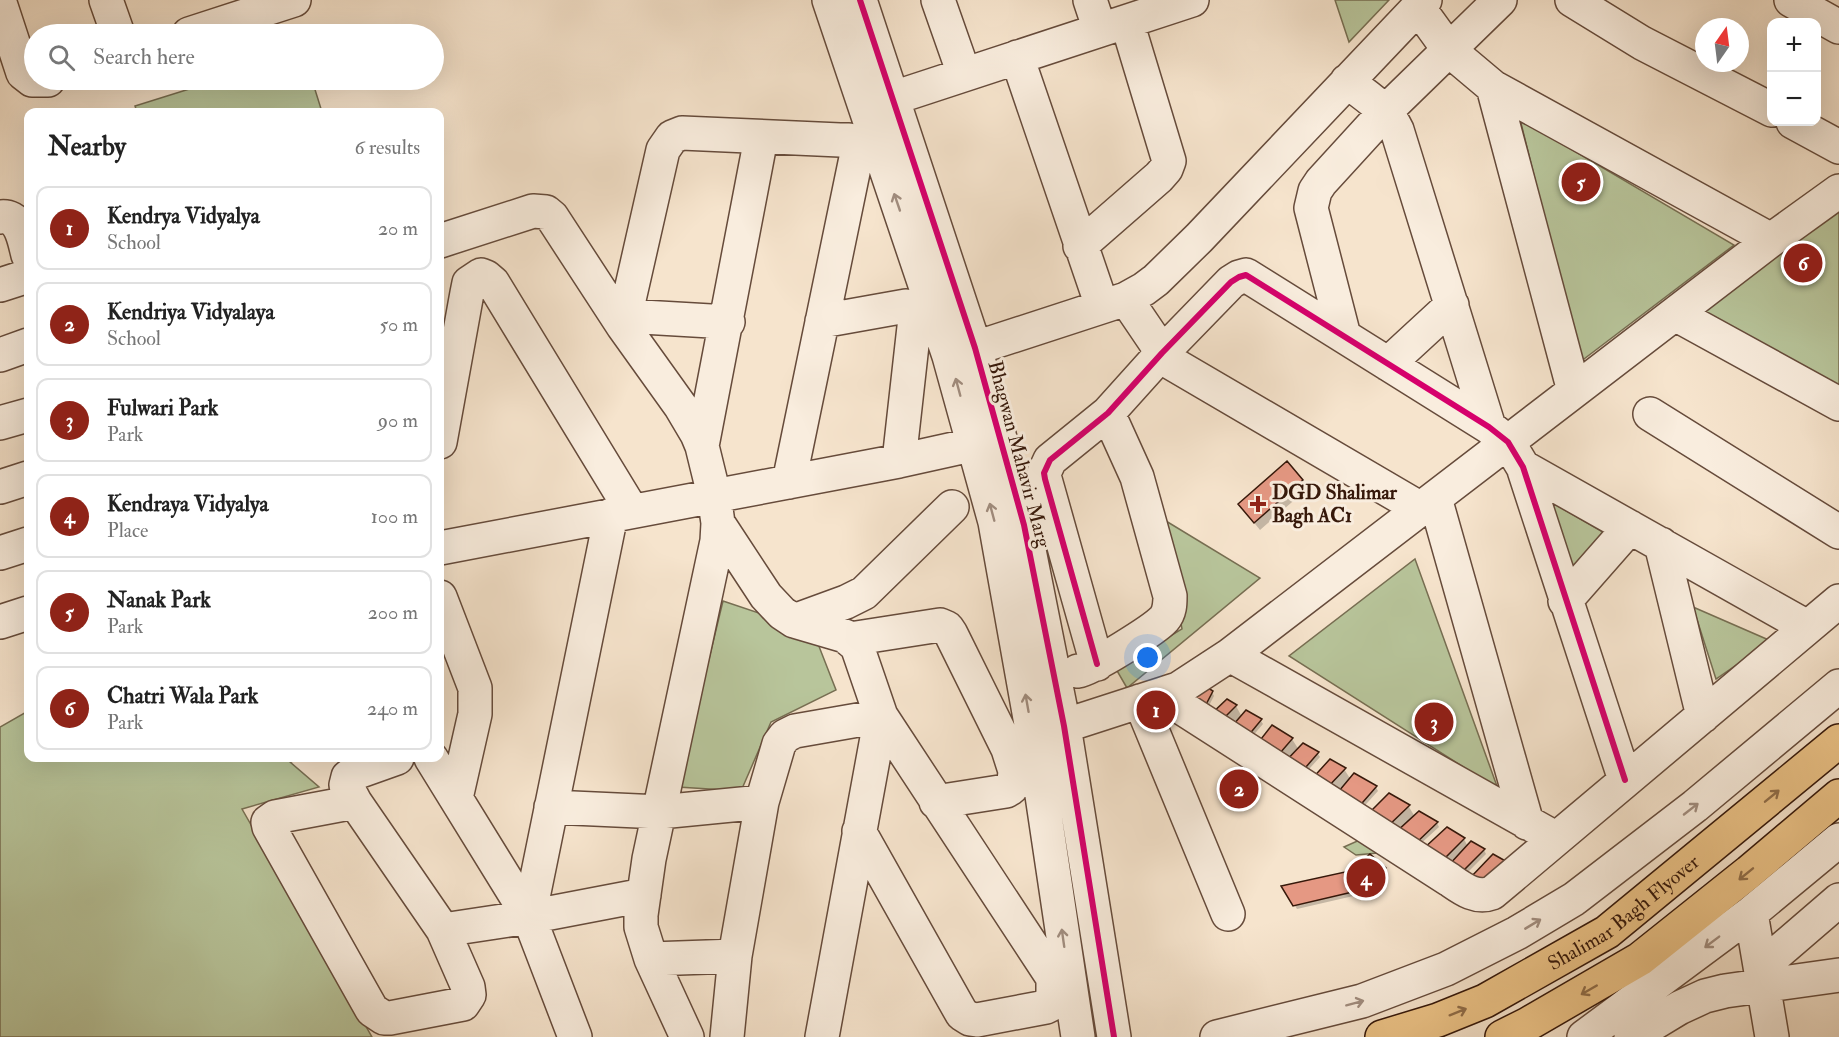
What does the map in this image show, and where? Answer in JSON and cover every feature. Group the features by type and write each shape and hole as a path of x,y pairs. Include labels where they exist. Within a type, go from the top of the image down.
{"main road":[{"name":"Shalimar Bagh Flyover","path":"1382,1037 1438,1020 1485,1001 1607,932 1839,741"},
{"path":"1502,1037 1640,959 1839,796"}],"street":[{"path":"106,0 114,24"},
{"path":"220,24 294,0"},
{"name":"Bhagwan Mahavir Marg","path":"830,0 879,102 962,352 987,441 1024,525 1064,726 1114,1037"},
{"name":"Bhagwan Mahavir Marg","path":"860,0 879,102"},
{"path":"938,0 964,74"},
{"path":"879,102 1017,57 1105,17 1192,0"},
{"path":"1344,336 1311,208 1312,199 1321,182 1385,112 1500,0"},
{"path":"1572,0 1642,43 1767,107"},
{"path":"1791,0 1839,27"},
{"path":"0,3 24,74"},
{"path":"962,352 1114,303 1144,289 1156,280 1199,238 1421,4 1449,50 1492,87 1771,240"},
{"path":"1080,246 1159,177 1166,169 1169,160 1105,17"},
{"path":"1017,57 1080,246 1114,303 1176,367 1428,503 1541,831"},
{"path":"1347,81 1385,112 1392,119 1397,130 1452,305 1565,601 1625,780"},
{"path":"1492,87 1574,391"},
{"path":"1800,126 1839,147"},
{"path":"624,321 663,150 667,141 672,137 682,133 849,140 855,145 856,153 789,482"},
{"path":"702,446 728,322 761,138"},
{"path":"1033,735 1178,689 1230,655 1507,445 1771,240 1839,191"},
{"path":"444,240 533,211 546,212 552,217 624,321 681,407 702,446 716,509 717,541 640,915 641,927 651,958 687,1037"},
{"path":"0,217 12,218 18,224 24,243"},
{"path":"444,420 467,293 470,283 481,275 493,283 622,513 551,807 529,917"},
{"path":"1097,664 1044,473 1050,460 1108,413 1231,282 1246,275 1388,364 1630,527 1807,627"},
{"path":"0,285 24,277"},
{"path":"1388,364 1452,305"},
{"path":"822,321 906,306 916,309 900,460"},
{"path":"1675,314 1839,404"},
{"path":"624,321 728,322"},
{"path":"0,355 24,346"},
{"path":"1053,671 1080,671 1097,664 1163,621 1170,607 1170,596 1137,477 1108,413"},
{"path":"1650,414 1839,532"},
{"path":"0,423 24,416"},
{"path":"444,547 622,513 716,509 789,482 987,441"},
{"name":"Bhagwan Mahavir Marg","path":"987,441 995,522 1033,735 1078,1037"},
{"path":"0,487 24,479"},
{"path":"794,621 864,593 952,507"},
{"path":"716,509 774,606 794,621 850,639 940,625 947,628 1008,749 1016,771 1014,782 1006,791 936,802"},
{"path":"1565,601 1630,527"},
{"path":"1661,544 1703,716"},
{"path":"0,553 24,545"},
{"path":"1151,698 1440,874 1475,894 1484,896 1492,893 1541,831 1625,780 1839,601"},
{"path":"444,607 475,688 475,714 456,798"},
{"path":"850,639 857,646 881,716 1053,978 1050,1005 977,1020 962,1014 859,831"},
{"path":"1230,655 1541,831"},
{"path":"1217,1037 1362,1001 1446,969 1517,933 1574,899 1695,806 1839,686"},
{"path":"1151,698 1228,914"},
{"path":"727,1037 735,956 762,802 779,744 785,736 795,731 881,716"},
{"path":"822,1037 881,716"},
{"path":"355,802 275,817 268,822 269,828 372,1010 384,1018 390,1018 463,1004 468,1000 468,987 443,930 355,802 346,785 348,777 386,762"},
{"path":"434,762 529,917 575,1037"},
{"path":"551,807 660,812 762,802"},
{"path":"1584,1037 1751,913 1839,840"},
{"path":"443,930 529,917 644,895"},
{"path":"1762,977 1839,900"},
{"path":"1751,913 1772,1037"},
{"path":"651,958 735,956"},
{"path":"1631,1037 1699,998 1725,992 1762,977 1839,975"},
{"path":"1302,1037 1321,1011"}],"green space":[{"path":"1335,0 1389,0 1349,42"},
{"path":"186,90 315,90 321,108 136,108 135,106"},
{"path":"1520,119 1734,245 1580,362"},
{"path":"1839,211 1839,394 1699,315"},
{"path":"1539,495 1615,539 1569,577"},
{"path":"1161,518 1260,578 1127,688 1116,669 1182,629"},
{"path":"1415,559 1498,789 1289,656"},
{"path":"723,601 813,631 836,690 771,722 741,791 678,787"},
{"path":"1693,607 1771,641 1716,679"},
{"path":"24,713 24,762 290,762 319,787 242,809 372,1037 0,1037 0,727"},
{"path":"1364,838 1389,852 1356,855 1344,847"}],"building":[{"path":"1287,461 1303,480 1254,523 1238,504"},
{"path":"1205,686 1213,691 1200,716 1182,705"},
{"path":"1227,699 1237,705 1216,726 1206,719"},
{"path":"1246,710 1262,719 1243,742 1227,732"},
{"path":"1272,725 1293,738 1274,760 1254,748"},
{"path":"1303,743 1319,752 1299,775 1282,765"},
{"path":"1330,759 1346,768 1324,791 1309,782"},
{"path":"1354,773 1377,786 1356,810 1334,797"},
{"path":"1389,793 1410,805 1386,828 1366,816"},
{"path":"1419,811 1438,822 1414,845 1395,833"},
{"path":"1447,827 1465,838 1442,861 1422,850"},
{"path":"1471,841 1485,849 1461,873 1448,866"},
{"path":"1370,854 1386,868 1365,887 1350,870"},
{"path":"1493,854 1509,863 1485,885 1470,878"},
{"path":"1345,872 1361,890 1293,906 1281,886"}],"cycle path":[{"path":"860,0 975,348 1024,525 1064,726 1114,1037"},
{"path":"1097,664 1044,473 1050,460 1108,413 1231,282 1246,275 1489,427 1508,442 1523,467 1625,780"}],"place":[{"name":"Nanak Park","path":"1581,182"},
{"name":"Chatri Wala Park","path":"1803,263"},
{"name":"DGD Shalimar Bagh AC1","path":"1258,504"},
{"name":"Kendrya Vidyalya","path":"1156,710"},
{"name":"Fulwari Park","path":"1434,722"},
{"name":"Kendriya Vidyalaya","path":"1239,789"},
{"name":"Kendraya Vidyalya","path":"1366,878"}]}
